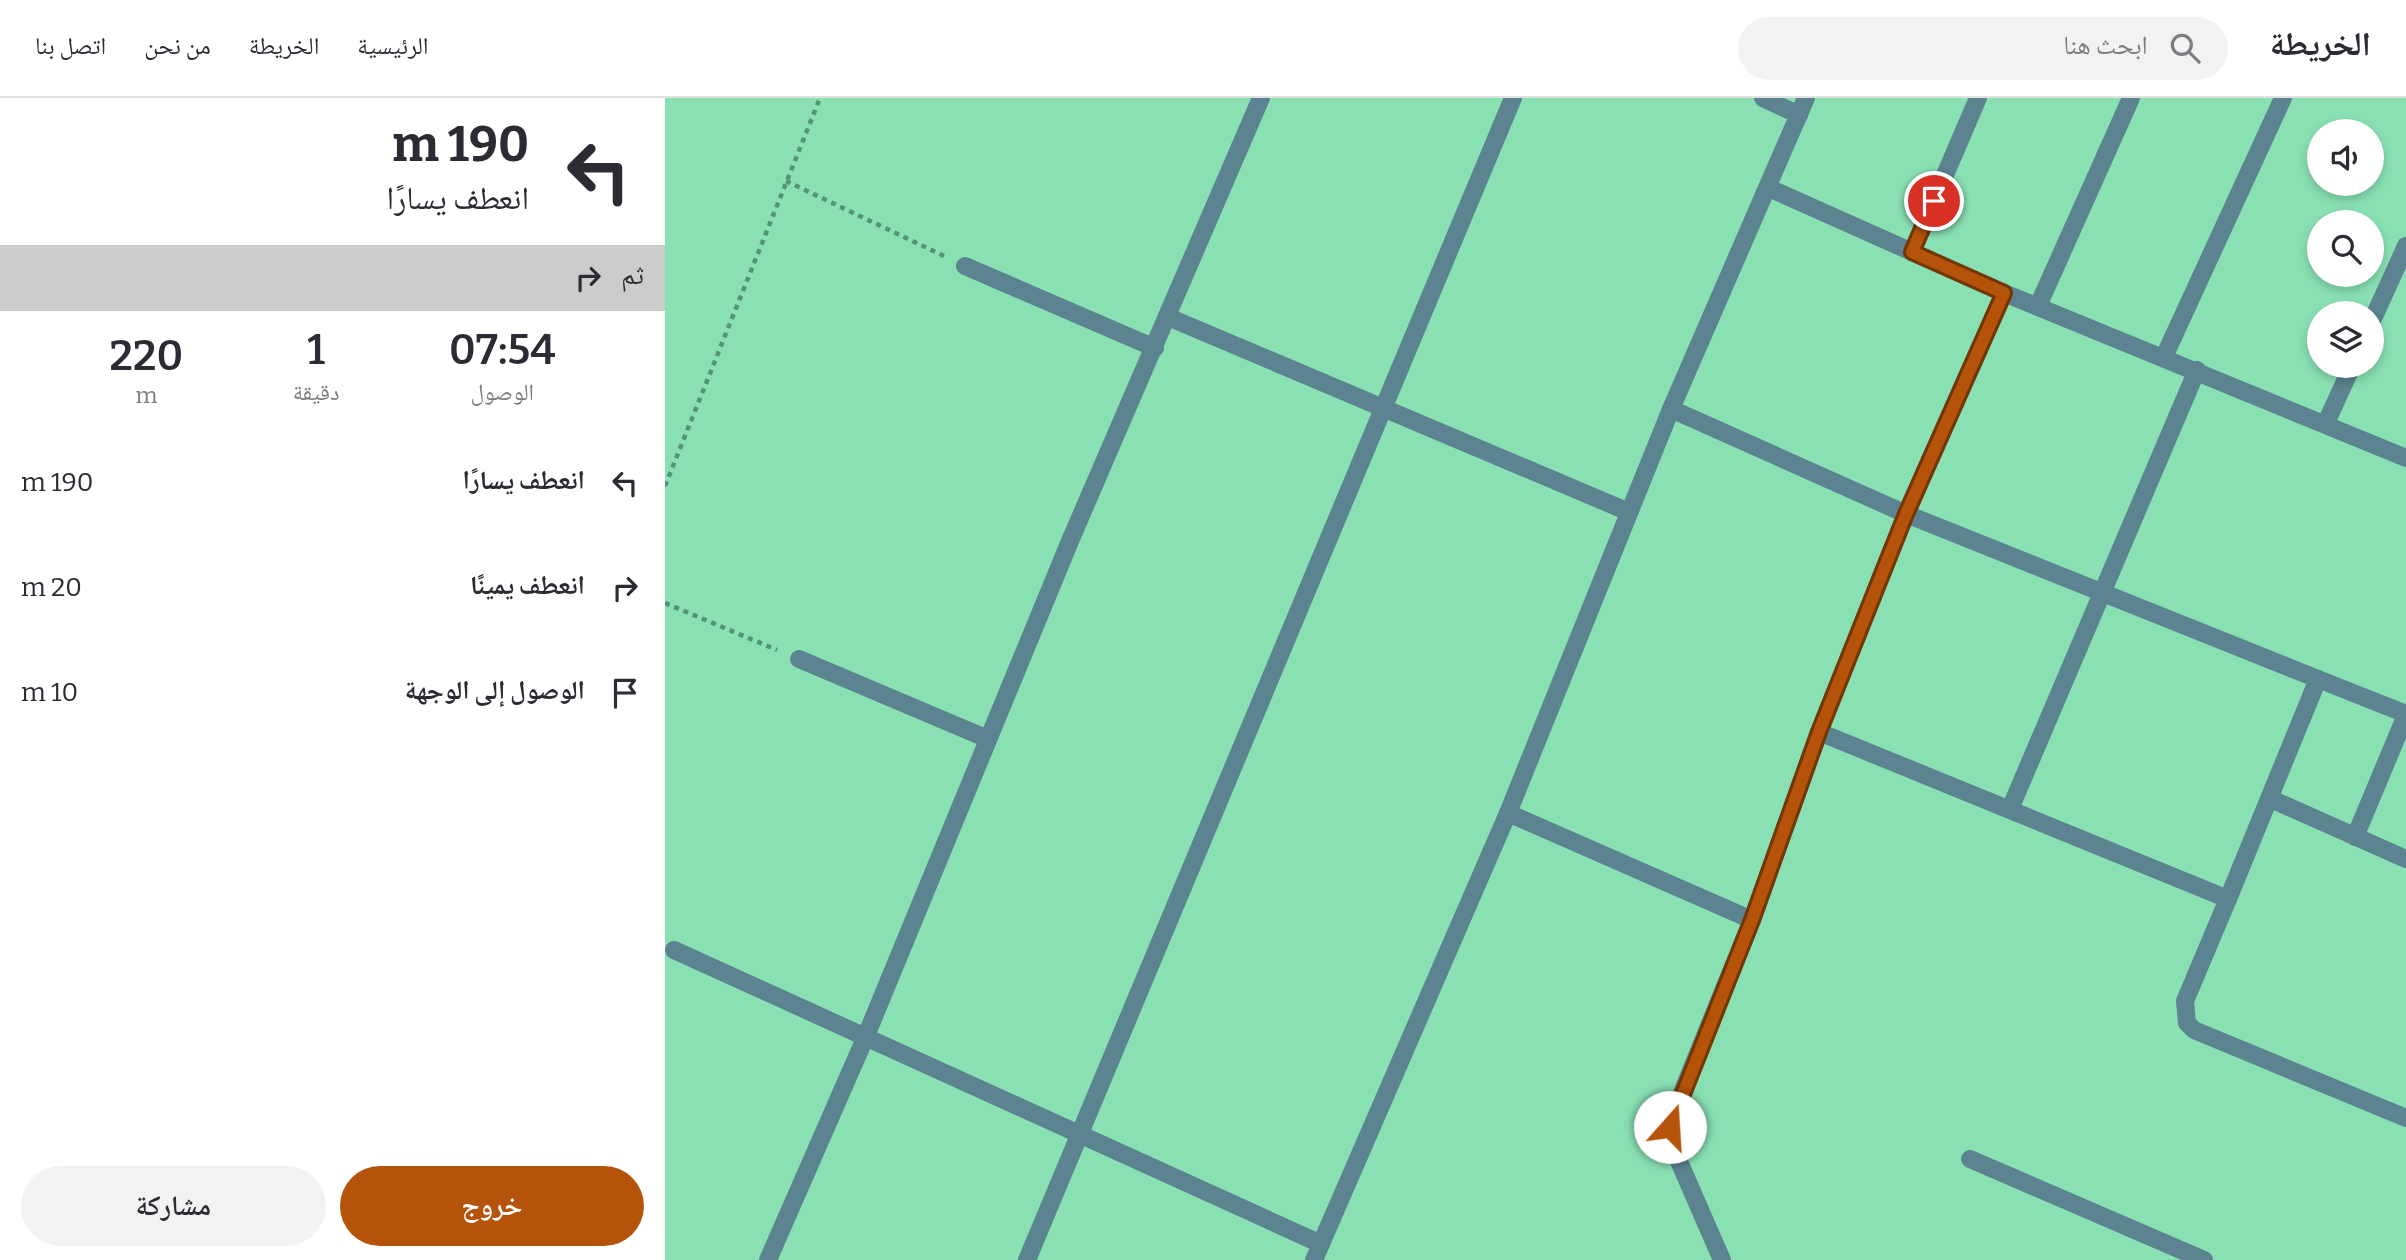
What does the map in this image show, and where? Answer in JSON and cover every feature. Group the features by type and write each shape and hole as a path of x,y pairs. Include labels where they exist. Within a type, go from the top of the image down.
{"lane":[{"path":"768,1260 866,1036 988,739 1261,98"},
{"path":"1027,1260 1513,98"},
{"path":"674,950 866,1036 1318,1252 1508,813 1671,409 1769,188 1802,106 1763,98"},
{"path":"1912,252 1978,98"},
{"path":"2038,306 2131,98"},
{"path":"2164,357 2283,98"},
{"path":"1769,188 2004,293 2406,458"},
{"path":"2381,301 2406,246"},
{"path":"965,266 1155,348"},
{"path":"1722,1260 1678,1163 1670,1127 1752,920 1819,732 1906,514 2004,293"},
{"path":"1168,317 1629,512"},
{"path":"2010,809 2197,370"},
{"path":"2326,423 2347,378"},
{"path":"1671,409 1906,514 2406,714 2355,837"},
{"path":"799,659 988,739"},
{"path":"2318,679 2186,1001 2187,1023 2194,1030 2406,1118"},
{"path":"1819,732 2228,899"},
{"path":"2271,799 2406,859"},
{"path":"1508,813 1752,920"},
{"path":"1970,1159 2204,1260"}],"path":[{"path":"665,486 820,98"},
{"path":"786,181 965,266"},
{"path":"665,603 799,659"}],"route":[{"path":"1670,1127 1752,920 1819,732 1906,514 2004,293 1912,252 1934,201"}]}
